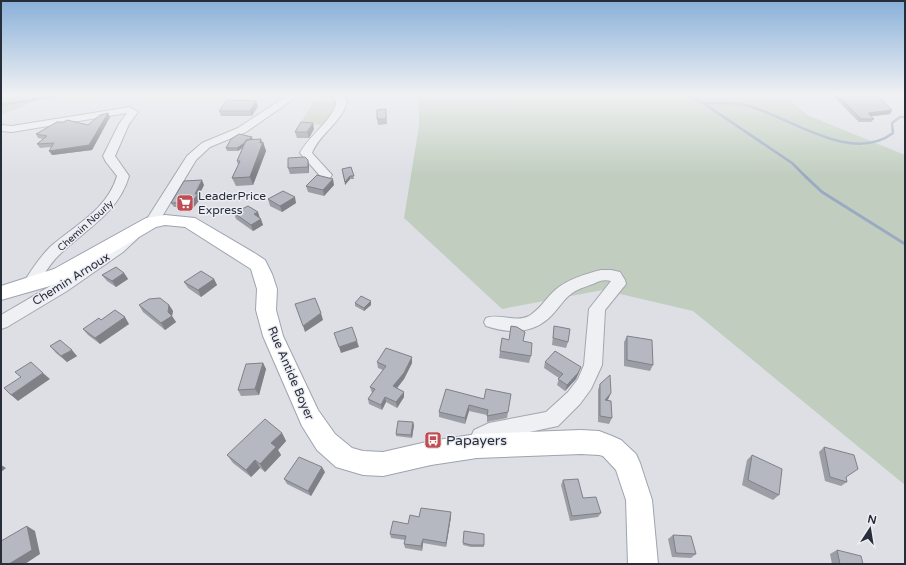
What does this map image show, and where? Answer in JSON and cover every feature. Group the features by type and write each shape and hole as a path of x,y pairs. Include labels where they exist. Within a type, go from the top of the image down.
{"main road":[{"name":"Rue Antide Boyer","path":"1,293 61,274 145,226 165,220 189,222 259,264 267,289 266,310 273,336 310,418 326,442 345,458 363,463 383,464 431,453 477,446 581,442 599,443 612,448 627,463 639,500 643,564"}],"street":[{"name":"Chemin Nourly","path":"2,128 12,129 58,121"},
{"name":"Chemin Nourly","path":"30,285 43,264 57,249 97,215 115,197 122,186 122,173 111,163 109,156 126,121"},
{"name":"Chemin Arnoux","path":"1,322 57,290 118,249 145,226 191,158 198,151 216,140 242,130 255,121"},
{"path":"326,175 306,153 307,147 333,121"},
{"path":"477,446 481,436 489,432 551,420 574,398 585,384 593,365 597,309 618,284 618,280 615,276 600,274 573,286 562,292 540,318 530,322 517,326 503,325 492,322"}],"green space":[{"path":"302,121 328,121 326,125 300,124"},
{"path":"419,121 823,121 905,155 905,485 693,311 603,290 502,309 404,218"}],"building":[{"path":"73,121 88,125 92,121 103,121 89,145 49,151 54,143 37,144 47,136 36,134 57,122"},
{"path":"301,122 313,123 307,132 295,132"},
{"path":"239,134 252,137 237,148 226,148 231,139"},
{"path":"261,139 260,143 263,142 250,177 232,178 240,161 237,161 246,140"},
{"path":"305,157 308,160 308,167 288,168 288,158"},
{"path":"351,167 354,176 350,176 345,182 342,169"},
{"path":"317,175 333,179 323,190 306,186"},
{"path":"202,180 195,194 198,194 192,202 171,203 184,181"},
{"path":"283,191 295,197 280,206 268,199"},
{"path":"248,206 258,212 254,214 261,219 251,225 234,213"},
{"path":"116,267 124,273 112,281 102,275"},
{"path":"201,271 214,279 198,290 184,282"},
{"path":"361,296 371,301 364,308 355,303"},
{"path":"160,298 169,305 168,312 172,316 161,323 139,305 149,299"},
{"path":"315,298 321,313 303,326 295,304"},
{"path":"115,310 125,317 95,338 83,329 99,318 101,320"},
{"path":"511,326 517,327 525,332 523,341 532,343 531,356 500,351 502,338 509,340"},
{"path":"554,326 570,329 568,342 553,338"},
{"path":"352,327 357,341 339,347 334,333"},
{"path":"627,336 652,340 653,365 627,360"},
{"path":"60,340 72,350 61,356 50,346"},
{"path":"386,348 412,357 404,373 393,386 404,392 396,402 385,397 381,405 368,399 375,389 370,387 386,366 377,362"},
{"path":"555,351 581,367 578,373 567,385 558,379 563,374 545,362"},
{"path":"31,362 43,373 11,395 4,388 21,377 15,372"},
{"path":"263,363 255,389 238,390 246,364"},
{"path":"610,375 611,393 605,400 611,401 612,418 600,416 600,384"},
{"path":"446,389 484,399 486,389 511,394 508,412 487,416 488,410 469,405 465,418 439,412"},
{"path":"265,419 282,433 271,443 276,447 260,464 255,460 246,470 227,455"},
{"path":"398,421 413,422 411,435 396,434"},
{"path":"824,447 854,455 858,469 846,477 847,482 830,477"},
{"path":"752,455 782,469 779,495 748,480"},
{"path":"299,457 322,467 308,491 284,479"},
{"path":"578,479 583,498 596,497 601,513 572,516 563,480"},
{"path":"421,508 451,512 446,543 423,539 421,546 404,544 406,536 390,534 393,521 408,524 410,515 419,517"},
{"path":"27,526 32,550 9,564 1,564 1,541"},
{"path":"464,531 484,534 484,545 471,545 463,543"},
{"path":"673,535 691,536 696,554 676,553"},
{"path":"837,550 861,556 863,564 840,564"}],"waterway":[{"path":"730,121 792,163 806,177"},
{"path":"787,121 820,135 839,141 858,144 876,141 893,133 892,123 894,121"},
{"path":"806,177 822,192 905,244"}],"place":[{"name":"LeaderPrice Express","path":"185,203"},
{"name":"Papayers","path":"433,440"}]}
